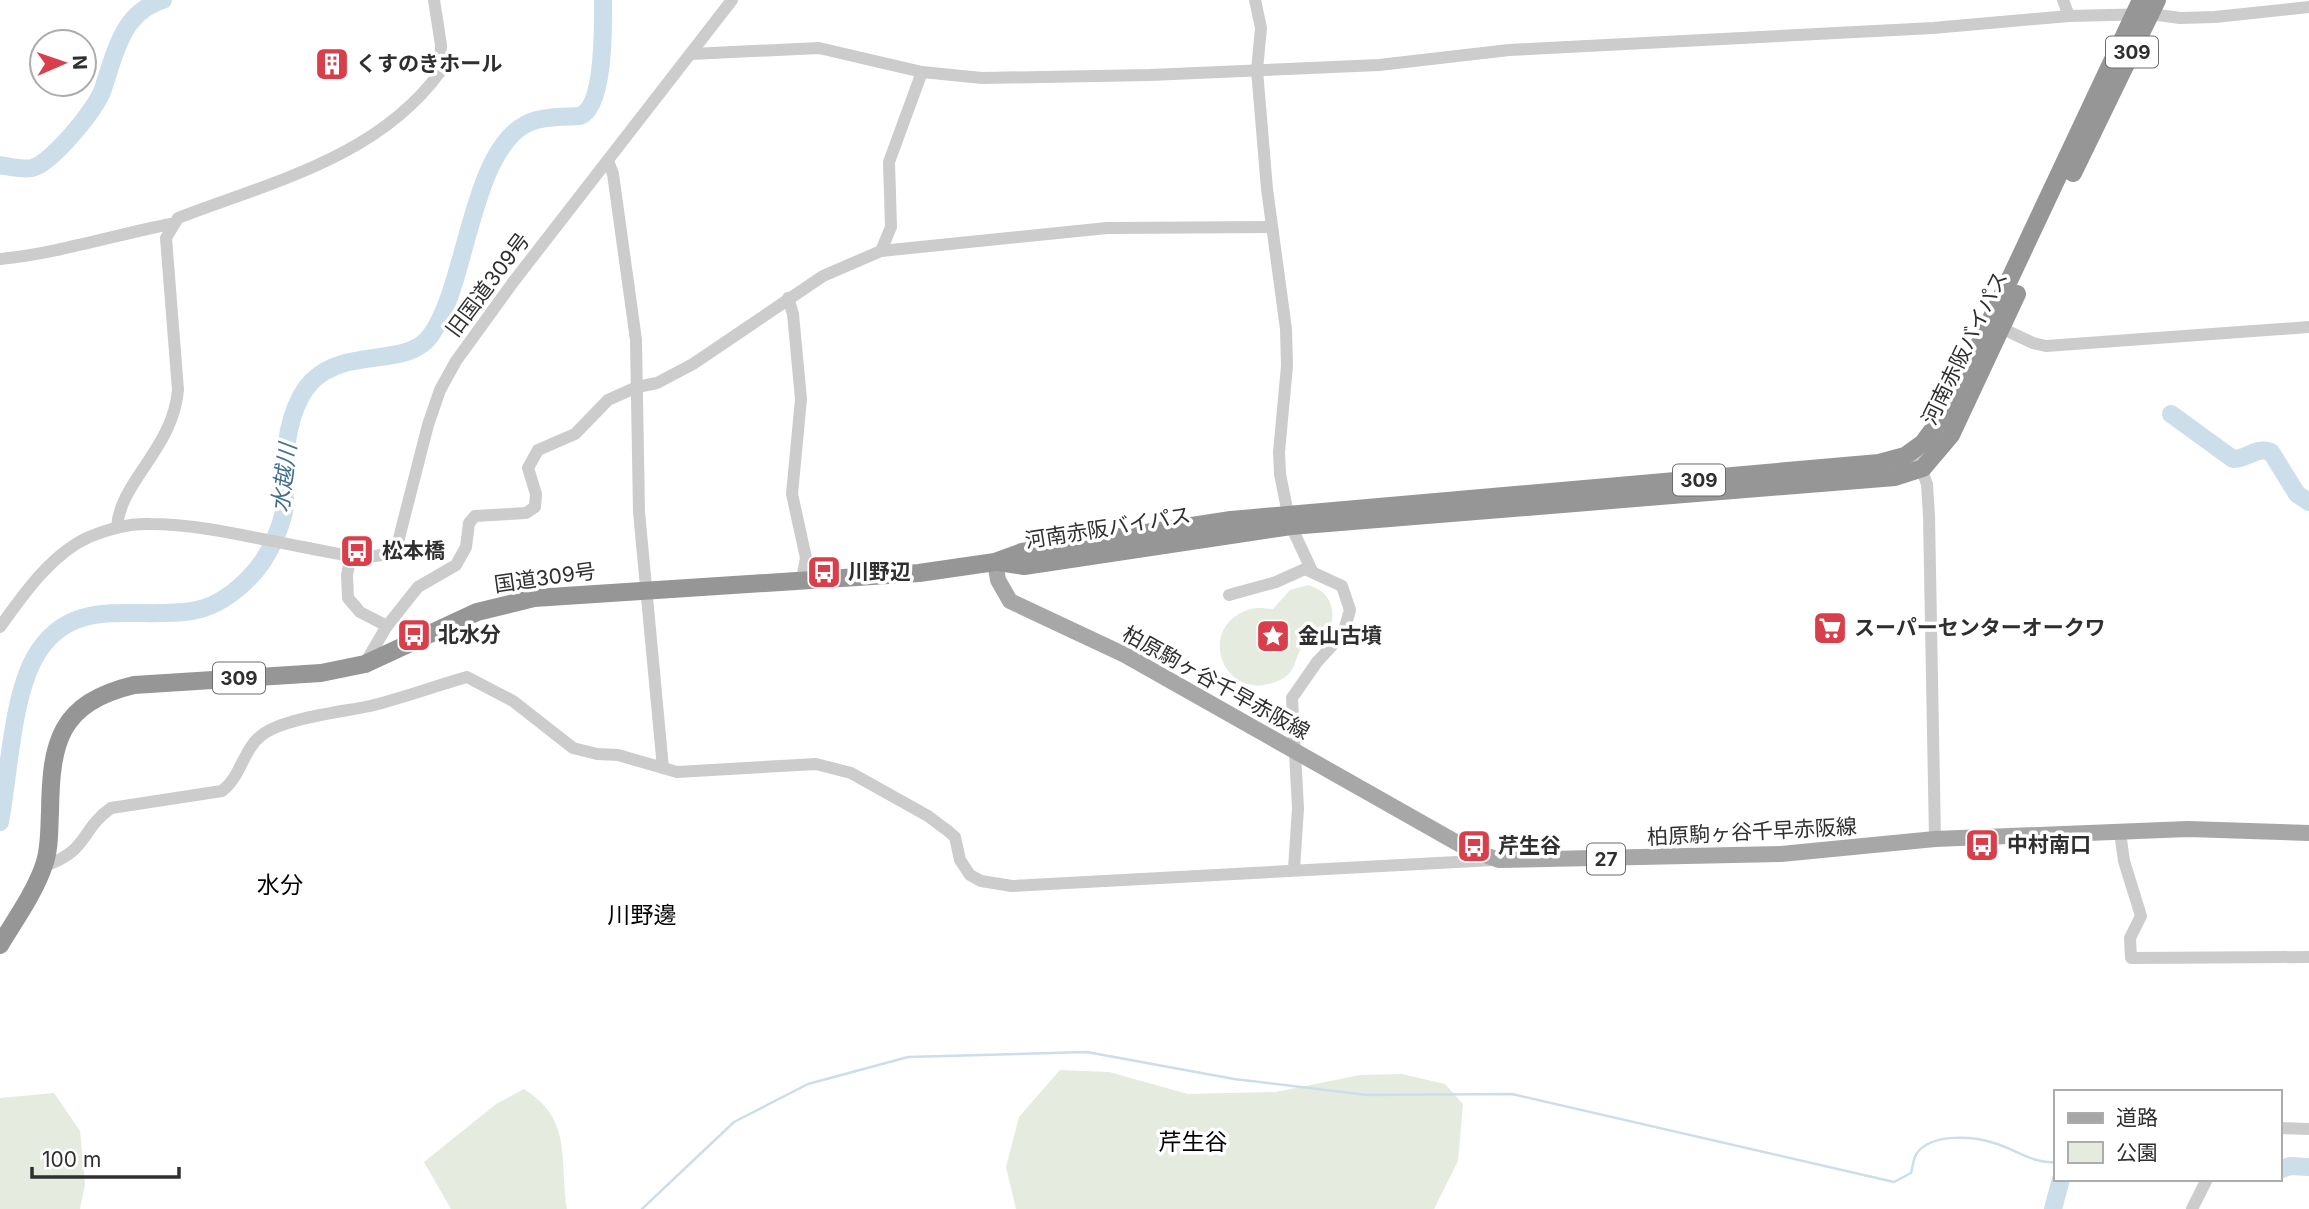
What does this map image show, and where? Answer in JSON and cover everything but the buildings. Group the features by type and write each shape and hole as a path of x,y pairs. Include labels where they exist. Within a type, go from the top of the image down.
{"highway":[{"name":"河南赤阪バイパス","path":"1290,520 1880,481 1923,468 1960,420 2146,7"},
{"name":"河南赤阪バイパス","path":"995,562 1024,566 1290,520 1865,465 1891,460 1914,449 1935,431 1950,406 2146,7"},
{"name":"国道309号","path":"0,945 44,866 49,840 52,763 56,742 67,723 107,691 134,685 321,673 365,664 450,624 505,603 646,590 919,573 995,562"}],"main road":[{"name":"柏原駒ヶ谷千早赤阪線","path":"995,562 998,580 1010,601 1125,655 1468,849 1499,860 1781,854 1935,839 2188,829 2309,833"}],"street":[{"path":"0,627 45,571 67,551 87,538 117,527 118,509 159,449 176,408 178,390 166,238 171,225 178,218 336,157 377,135 399,117 440,72 439,27 434,0"},
{"name":"旧国道309号","path":"117,527 149,523 183,526 351,555 383,554 391,551 397,542 428,425 440,390 456,361 732,0"},
{"path":"1255,0 1261,28 1257,70 1272,227 1286,330 1287,366 1279,452 1290,520 1312,570"},
{"path":"2063,0 2069,16"},
{"path":"691,54 820,48 922,72 982,78 1379,65 1508,50 1933,28 2146,7 2180,18 2309,7"},
{"path":"881,251 891,227 889,162 922,72"},
{"path":"608,161 613,174 630,282 637,387 639,512 663,768"},
{"path":"0,259 44,255 114,235 171,225"},
{"path":"365,664 387,626 418,587 456,565 466,547 469,523 475,516 526,513 535,507 535,486 528,468 538,450 575,434 608,400 637,387 657,383 692,363 788,298 832,272 881,251 1107,228 1272,227"},
{"path":"788,298 793,314 801,399 792,494 806,558 802,579"},
{"path":"2001,328 2046,346 2309,327"},
{"path":"1914,449 1923,468 1929,516 1935,839"},
{"path":"351,555 347,575 348,598 360,612 387,626"},
{"path":"1229,595 1269,585 1303,569 1312,570 1342,586 1350,610 1343,634 1292,695 1298,808 1294,869"},
{"path":"44,866 66,859 83,843 102,814 111,808 222,791 232,784 261,736 287,725 342,710 369,706 467,677 513,701 573,748 597,754 618,755 677,772 816,764 851,773 928,816 948,831 955,838 960,860 970,875 989,883 1012,886 1499,860"},
{"path":"2120,832 2124,861 2141,916 2130,938 2131,958 2309,957"},
{"path":"2281,1128 2309,1129"},
{"path":"2192,1209 2206,1181"}],"green space":[{"name":"金山古墳","path":"1308,585 1322,592 1330,603 1332,617 1328,632 1305,644 1291,672 1282,679 1261,685 1244,683 1231,674 1223,661 1220,646 1223,631 1233,618 1251,609 1273,609 1290,590"},
{"path":"1060,1070 1109,1072 1188,1094 1276,1092 1360,1075 1402,1074 1445,1084 1463,1104 1458,1161 1434,1209 1016,1209 1006,1167 1019,1117"},
{"path":"524,1089 540,1101 557,1127 563,1156 567,1209 451,1209 424,1162 496,1104"},
{"path":"54,1093 80,1131 85,1184 80,1209 0,1209 0,1098"}],"waterway":[{"path":"0,165 32,168 62,146 99,98 116,49 129,25 138,14 163,0"},
{"name":"水越川","path":"0,822 16,715 27,674 35,657 50,637 66,624 104,614 170,613 202,609 232,593 257,570 273,544 284,512 287,438 298,401 312,381 326,370 359,360 407,352 431,335 454,284 482,189 494,161 509,138 528,123 554,117 580,116 588,109 594,97 601,63 603,0"},
{"path":"2171,414 2233,459 2261,451 2271,452 2297,494 2309,502"},
{"path":"642,1209 734,1122 808,1084 908,1057 1087,1052 1234,1079 1367,1095 1512,1094 1894,1182 1911,1173 1916,1155 1924,1147 1942,1139 1985,1141 2032,1158 2054,1162"},
{"path":"2281,1169 2290,1166 2309,1167"},
{"path":"2053,1209 2060,1181"}],"place":[{"name":"くすのきホール","path":"332,64"},
{"name":"松本橋","path":"357,551"},
{"name":"川野辺","path":"824,572"},
{"name":"スーパーセンターオークワ","path":"1830,628"},
{"name":"北水分","path":"414,635"},
{"name":"金山古墳","path":"1273,636"},
{"name":"中村南口","path":"1982,845"},
{"name":"芹生谷","path":"1474,846"}],"district":[{"name":"水分","path":"280,885"},
{"name":"川野邊","path":"642,915"},
{"name":"芹生谷","path":"1193,1142"}]}
